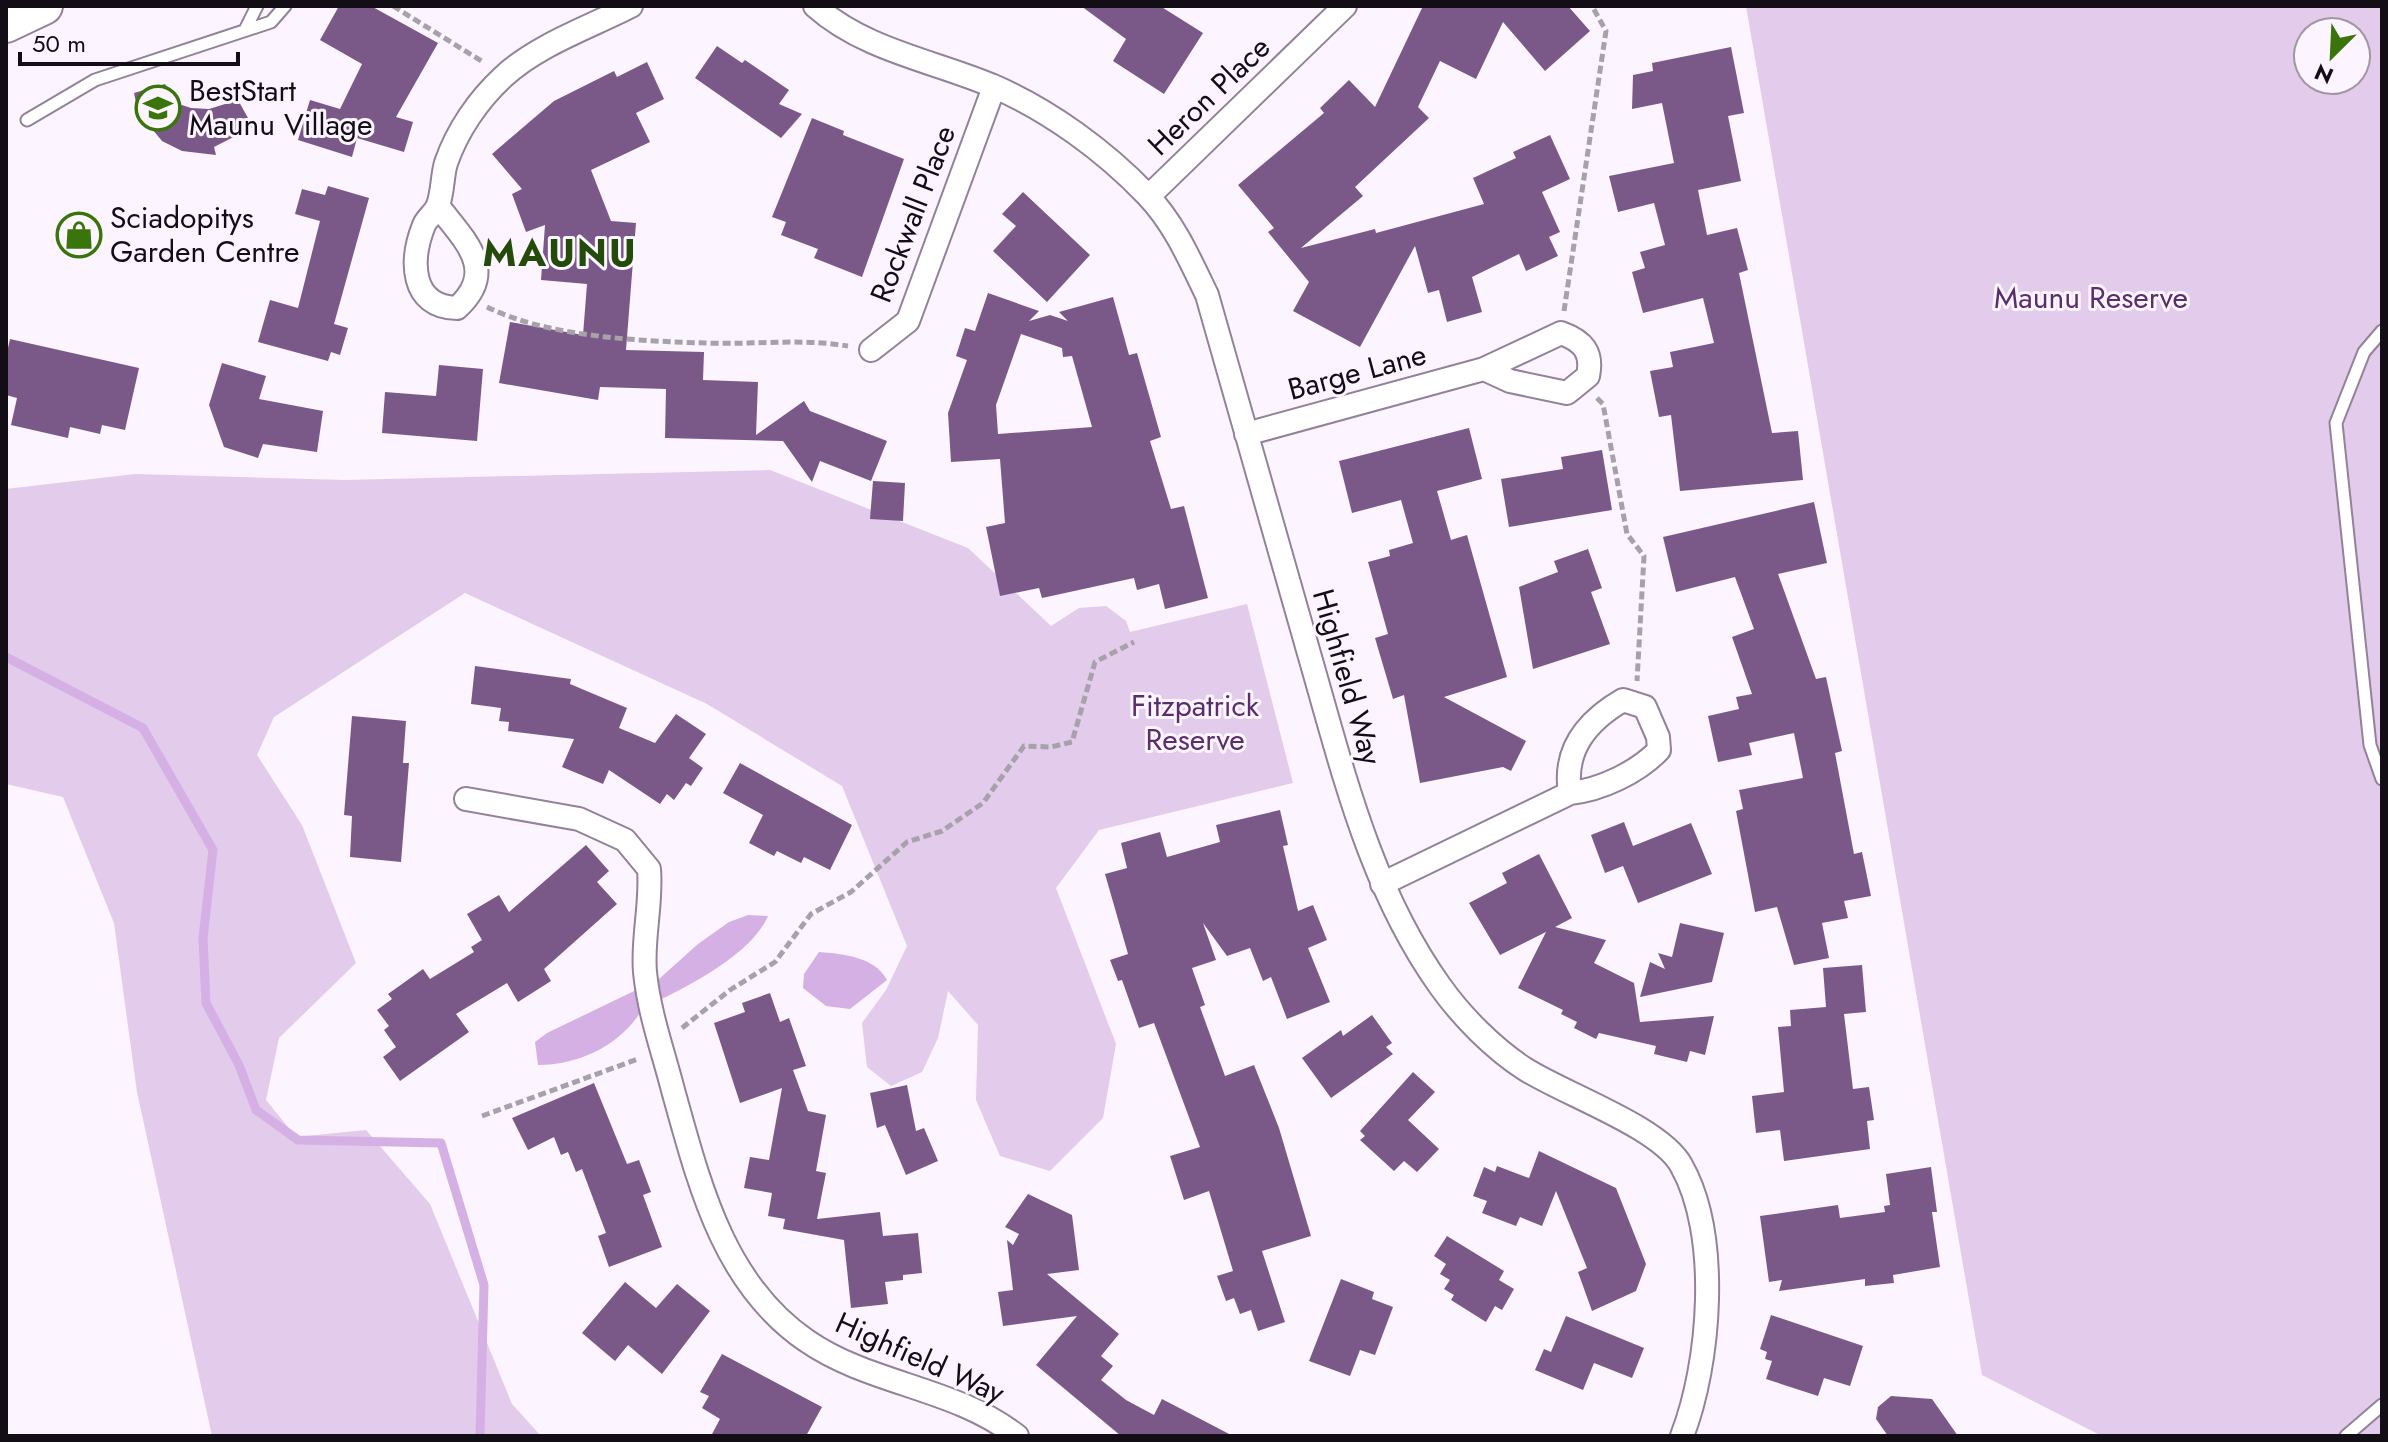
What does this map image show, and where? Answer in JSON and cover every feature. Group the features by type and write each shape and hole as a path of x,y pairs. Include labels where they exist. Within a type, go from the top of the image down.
{"main road":[{"path":"6,24 44,6"}],"street":[{"path":"438,206 475,257 478,273 468,298 457,308 430,302 420,290 414,271 424,224 438,206 446,165 459,134 480,100 504,75 543,51 631,6"},
{"name":"Highfield Way","path":"815,6 852,32 994,87 1046,114 1098,151 1149,196 1181,242 1207,295 1362,836 1409,939 1441,989 1479,1031 1524,1068 1645,1132 1680,1162 1699,1209 1705,1266 1699,1375 1682,1436"},
{"name":"Heron Place","path":"1149,196 1345,6"},
{"name":"Rockwall Place","path":"871,350 908,321 994,87"},
{"path":"1484,369 1510,381 1567,393 1588,376 1591,364 1588,350 1577,339 1561,333"},
{"name":"Barge Lane","path":"1246,434 1484,369 1561,333"},
{"path":"1382,884 1570,793 1589,791 1647,762 1659,750 1658,737 1645,707 1623,700 1588,724 1579,736 1567,775 1570,793"},
{"name":"Highfield Way","path":"466,799 579,819 625,840 649,869 645,970 660,1046 696,1171 719,1236 746,1280 771,1311 808,1341 846,1362 959,1402 1017,1436"}],"lane":[{"path":"245,31 257,6"},
{"path":"27,120 95,80 271,22 285,6"},
{"path":"2382,331 2364,352 2336,423 2370,745 2382,779"},
{"path":"2346,1436 2382,1405"}],"path":[{"path":"393,6 504,75"},
{"path":"1561,333 1606,31 1592,6"},
{"path":"468,298 497,312 578,333 707,343 807,340 871,350"},
{"path":"1581,384 1603,404 1627,534 1644,556 1636,702"},
{"path":"482,1116 632,1063 660,1046 730,990 775,962 811,914 851,892 907,842 942,831 983,803 1024,746 1051,747 1072,742 1095,662 1134,642"}],"green space":[{"name":"Maunu Reserve","path":"1746,6 2382,6 2382,1436 2102,1436 1982,1375"},
{"name":"Fitzpatrick Reserve","path":"770,470 968,548 1051,626 1079,608 1106,606 1126,621 1130,632 1247,604 1293,783 1099,830 1056,888 1116,1044 1103,1118 1050,1171 1000,1156 976,1100 978,1025 948,991 938,1038 922,1072 891,1086 867,1067 862,1023 886,990 907,946 842,786 707,704 465,593 274,717 257,755 302,825 356,963 279,1038 266,1100 296,1137 366,1130 430,1204 512,1404 541,1436 212,1436 137,1092 114,923 63,797 6,784 6,489 135,474 345,480"}],"shaded area":[{"path":"748,915 768,916 747,945 731,958 695,982 643,1008 624,1033 598,1050 569,1061 538,1065 535,1042 547,1033 659,979 698,944 729,922"},
{"path":"819,952 867,962 882,972 887,980 850,1009 826,1006 803,988 804,974"}],"building":[{"path":"339,6 371,6 438,43 396,117 413,122 404,152 357,138 352,157 298,140 310,100 340,109 362,64 320,40"},
{"path":"1081,6 1160,6 1203,33 1164,94 1113,61 1126,39"},
{"path":"1423,6 1568,6 1590,31 1545,71 1503,22 1476,79 1440,61 1418,107 1429,118 1355,187 1363,196 1301,248 1375,229 1376,233 1484,204 1473,178 1516,158 1513,152 1550,135 1570,179 1542,192 1560,232 1549,237 1558,256 1526,271 1519,254 1472,277 1482,312 1447,322 1439,290 1428,293 1415,246 1360,347 1293,311 1309,282 1268,232 1274,228 1238,185 1324,113 1320,108 1349,80 1375,107"},
{"path":"717,46 742,63 745,60 789,90 779,104 802,114 781,138 695,78"},
{"path":"1731,47 1744,113 1728,116 1741,181 1698,190 1707,235 1737,228 1748,270 1739,273 1772,433 1798,431 1803,480 1680,491 1671,415 1659,417 1650,371 1673,367 1670,352 1714,343 1703,298 1643,313 1632,272 1645,268 1640,252 1665,245 1654,203 1618,212 1609,176 1674,163 1662,103 1632,109 1633,75 1653,71 1652,63"},
{"path":"647,62 664,99 636,113 650,142 591,170 611,221 636,223 626,350 704,352 703,380 758,382 756,435 804,401 810,411 887,441 871,481 820,461 812,482 783,441 665,438 666,389 600,387 598,400 499,383 510,322 583,335 587,284 541,280 545,225 526,232 512,194 522,189 492,154 554,101 614,71 617,77"},
{"path":"165,84 179,104 191,108 209,109 238,100 253,127 214,147 216,155 182,151 162,141 138,112 134,93"},
{"path":"812,118 844,131 843,135 904,159 862,277 814,258 818,249 781,235 786,222 772,217"},
{"path":"328,186 369,198 334,324 348,328 340,355 331,352 328,361 258,342 270,300 298,308 320,221 295,214 302,189 325,195"},
{"path":"1023,192 1090,255 1047,302 993,251 1016,226 1002,214"},
{"path":"988,293 1039,311 1029,321 1050,315 1068,321 1059,312 1113,297 1129,355 1137,353 1161,437 1150,441 1171,509 1184,506 1208,598 1165,609 1159,584 1137,590 1134,578 1042,598 1039,588 1000,596 986,527 1005,523 1000,459 951,462 948,413 967,360 956,356 965,328 975,331","holes":["1021,334 1062,348 1063,357 1072,356 1092,427 998,434 996,405"]},
{"path":"10,339 139,368 125,430 102,425 100,434 70,427 68,438 11,425 17,398 6,395 6,357"},
{"path":"222,363 266,376 259,399 323,411 317,452 263,444 258,458 224,447 209,405"},
{"path":"439,365 483,369 477,441 382,433 385,392 436,396"},
{"path":"1469,428 1482,479 1437,491 1451,540 1467,535 1507,677 1444,697 1526,741 1511,771 1503,767 1420,783 1404,695 1393,699 1375,638 1388,634 1368,562 1390,556 1389,550 1413,543 1401,500 1352,513 1339,461"},
{"path":"1602,450 1612,510 1509,527 1501,479 1563,469 1561,457"},
{"path":"873,481 905,483 903,521 870,519"},
{"path":"1814,502 1827,563 1778,574 1816,679 1826,677 1842,751 1835,753 1854,854 1862,852 1871,896 1844,901 1848,918 1822,923 1829,958 1794,965 1777,907 1755,912 1736,811 1743,809 1739,790 1803,778 1794,733 1749,743 1752,755 1718,762 1708,716 1739,709 1736,697 1752,694 1732,637 1754,629 1735,577 1676,592 1663,537"},
{"path":"1588,549 1602,588 1591,592 1610,644 1533,669 1519,587 1558,572 1554,561"},
{"path":"475,666 571,679 570,684 627,708 619,728 655,743 676,714 706,734 689,758 703,768 691,786 686,783 674,800 667,794 660,804 609,770 603,784 562,767 574,739 508,731 509,722 499,721 501,708 471,704"},
{"path":"352,716 406,721 403,763 409,763 401,862 350,857 352,816 344,815"},
{"path":"740,763 852,825 830,870 804,857 801,863 777,851 774,856 749,843 763,815 723,793"},
{"path":"1280,810 1288,845 1283,846 1298,911 1313,905 1327,940 1308,948 1330,1002 1287,1019 1271,977 1263,981 1250,948 1227,956 1203,923 1216,960 1192,968 1205,1005 1200,1007 1225,1076 1254,1065 1279,1128 1311,1236 1262,1251 1285,1322 1258,1331 1251,1310 1240,1314 1234,1298 1226,1301 1217,1276 1233,1271 1209,1191 1184,1200 1170,1156 1200,1147 1154,1023 1139,1028 1122,980 1118,981 1110,960 1128,954 1105,874 1127,868 1121,843 1160,832 1167,857 1220,842 1216,825"},
{"path":"1624,822 1633,846 1691,823 1712,874 1638,903 1623,866 1605,873 1591,835"},
{"path":"586,845 609,871 597,882 617,904 544,969 551,981 518,1002 507,983 456,1014 469,1032 400,1081 383,1057 396,1047 384,1030 389,1026 377,1010 392,999 388,994 423,969 430,979 474,952 471,947 482,940 467,914 499,895 509,912"},
{"path":"1539,854 1572,918 1555,927 1606,940 1594,963 1634,983 1640,1022 1714,1016 1705,1055 1690,1051 1687,1062 1654,1054 1656,1046 1599,1033 1596,1039 1574,1028 1577,1022 1561,1014 1563,1010 1518,988 1546,932 1500,955 1469,903 1507,883 1502,873"},
{"path":"1680,923 1724,933 1712,982 1640,997 1650,962 1665,969 1658,953 1672,957"},
{"path":"1862,965 1866,1012 1844,1014 1853,1089 1869,1087 1874,1120 1867,1121 1870,1149 1784,1161 1780,1130 1756,1133 1752,1096 1784,1092 1778,1027 1791,1026 1790,1010 1826,1007 1823,968"},
{"path":"770,993 780,1022 789,1018 806,1066 793,1070 808,1111 826,1115 816,1171 826,1173 817,1219 880,1212 883,1236 918,1233 922,1273 903,1275 903,1280 885,1282 888,1304 851,1308 844,1240 783,1229 785,1219 768,1216 772,1193 744,1188 750,1157 769,1160 782,1088 740,1103 714,1023 745,1012 742,1003"},
{"path":"1372,1015 1392,1043 1386,1047 1393,1054 1331,1098 1302,1058 1341,1030 1343,1036"},
{"path":"1413,1072 1435,1092 1408,1120 1439,1149 1417,1172 1404,1161 1394,1171 1360,1140 1365,1136 1360,1131"},
{"path":"594,1083 627,1164 639,1160 651,1192 643,1195 662,1247 609,1267 598,1236 606,1233 582,1169 576,1172 568,1152 561,1155 554,1137 528,1150 512,1118"},
{"path":"907,1085 916,1131 924,1128 938,1161 906,1175 885,1125 877,1128 870,1093"},
{"path":"1539,1151 1616,1188 1646,1264 1636,1291 1592,1311 1578,1272 1587,1268 1556,1191 1542,1226 1520,1217 1516,1226 1482,1213 1487,1201 1473,1196 1484,1167 1495,1172 1497,1166 1529,1178"},
{"path":"1931,1167 1937,1212 1932,1212 1940,1267 1893,1275 1894,1283 1865,1286 1865,1279 1779,1291 1782,1280 1769,1282 1760,1216 1838,1205 1840,1218 1885,1212 1884,1206 1890,1205 1886,1174"},
{"path":"1028,1194 1072,1215 1079,1270 1047,1274 1119,1334 1101,1356 1113,1366 1101,1380 1126,1400 1154,1415 1162,1399 1233,1436 1121,1436 1036,1365 1077,1316 1003,1326 998,1292 1013,1290 1007,1240 1013,1245 1019,1234 1005,1227"},
{"path":"1447,1236 1504,1271 1499,1280 1514,1289 1502,1310 1495,1306 1486,1322 1451,1300 1454,1295 1444,1289 1450,1280 1440,1274 1446,1264 1434,1256"},
{"path":"1341,1279 1374,1292 1372,1299 1393,1307 1375,1355 1360,1350 1350,1376 1309,1361"},
{"path":"625,1282 656,1308 677,1284 710,1311 662,1374 628,1345 615,1361 582,1333"},
{"path":"1771,1315 1863,1346 1850,1386 1824,1378 1818,1396 1766,1379 1772,1361 1765,1359 1767,1352 1760,1349"},
{"path":"1566,1316 1644,1348 1632,1378 1594,1363 1583,1390 1535,1370 1544,1349 1551,1352"},
{"path":"722,1354 822,1407 806,1436 711,1436 720,1419 702,1408 709,1396 700,1392"},
{"path":"1891,1396 1932,1399 1958,1436 1888,1436 1876,1419 1878,1407"}],"waterway":[{"path":"6,657 143,728 213,850 203,938 206,1003 239,1065 256,1110 298,1140 441,1143 484,1285 480,1436"}],"place":[{"name":"BestStart Maunu Village","path":"158,108"},
{"name":"Sciadopitys Garden Centre","path":"79,235"}],"district":[{"name":"MAUNU","path":"560,253"}]}
